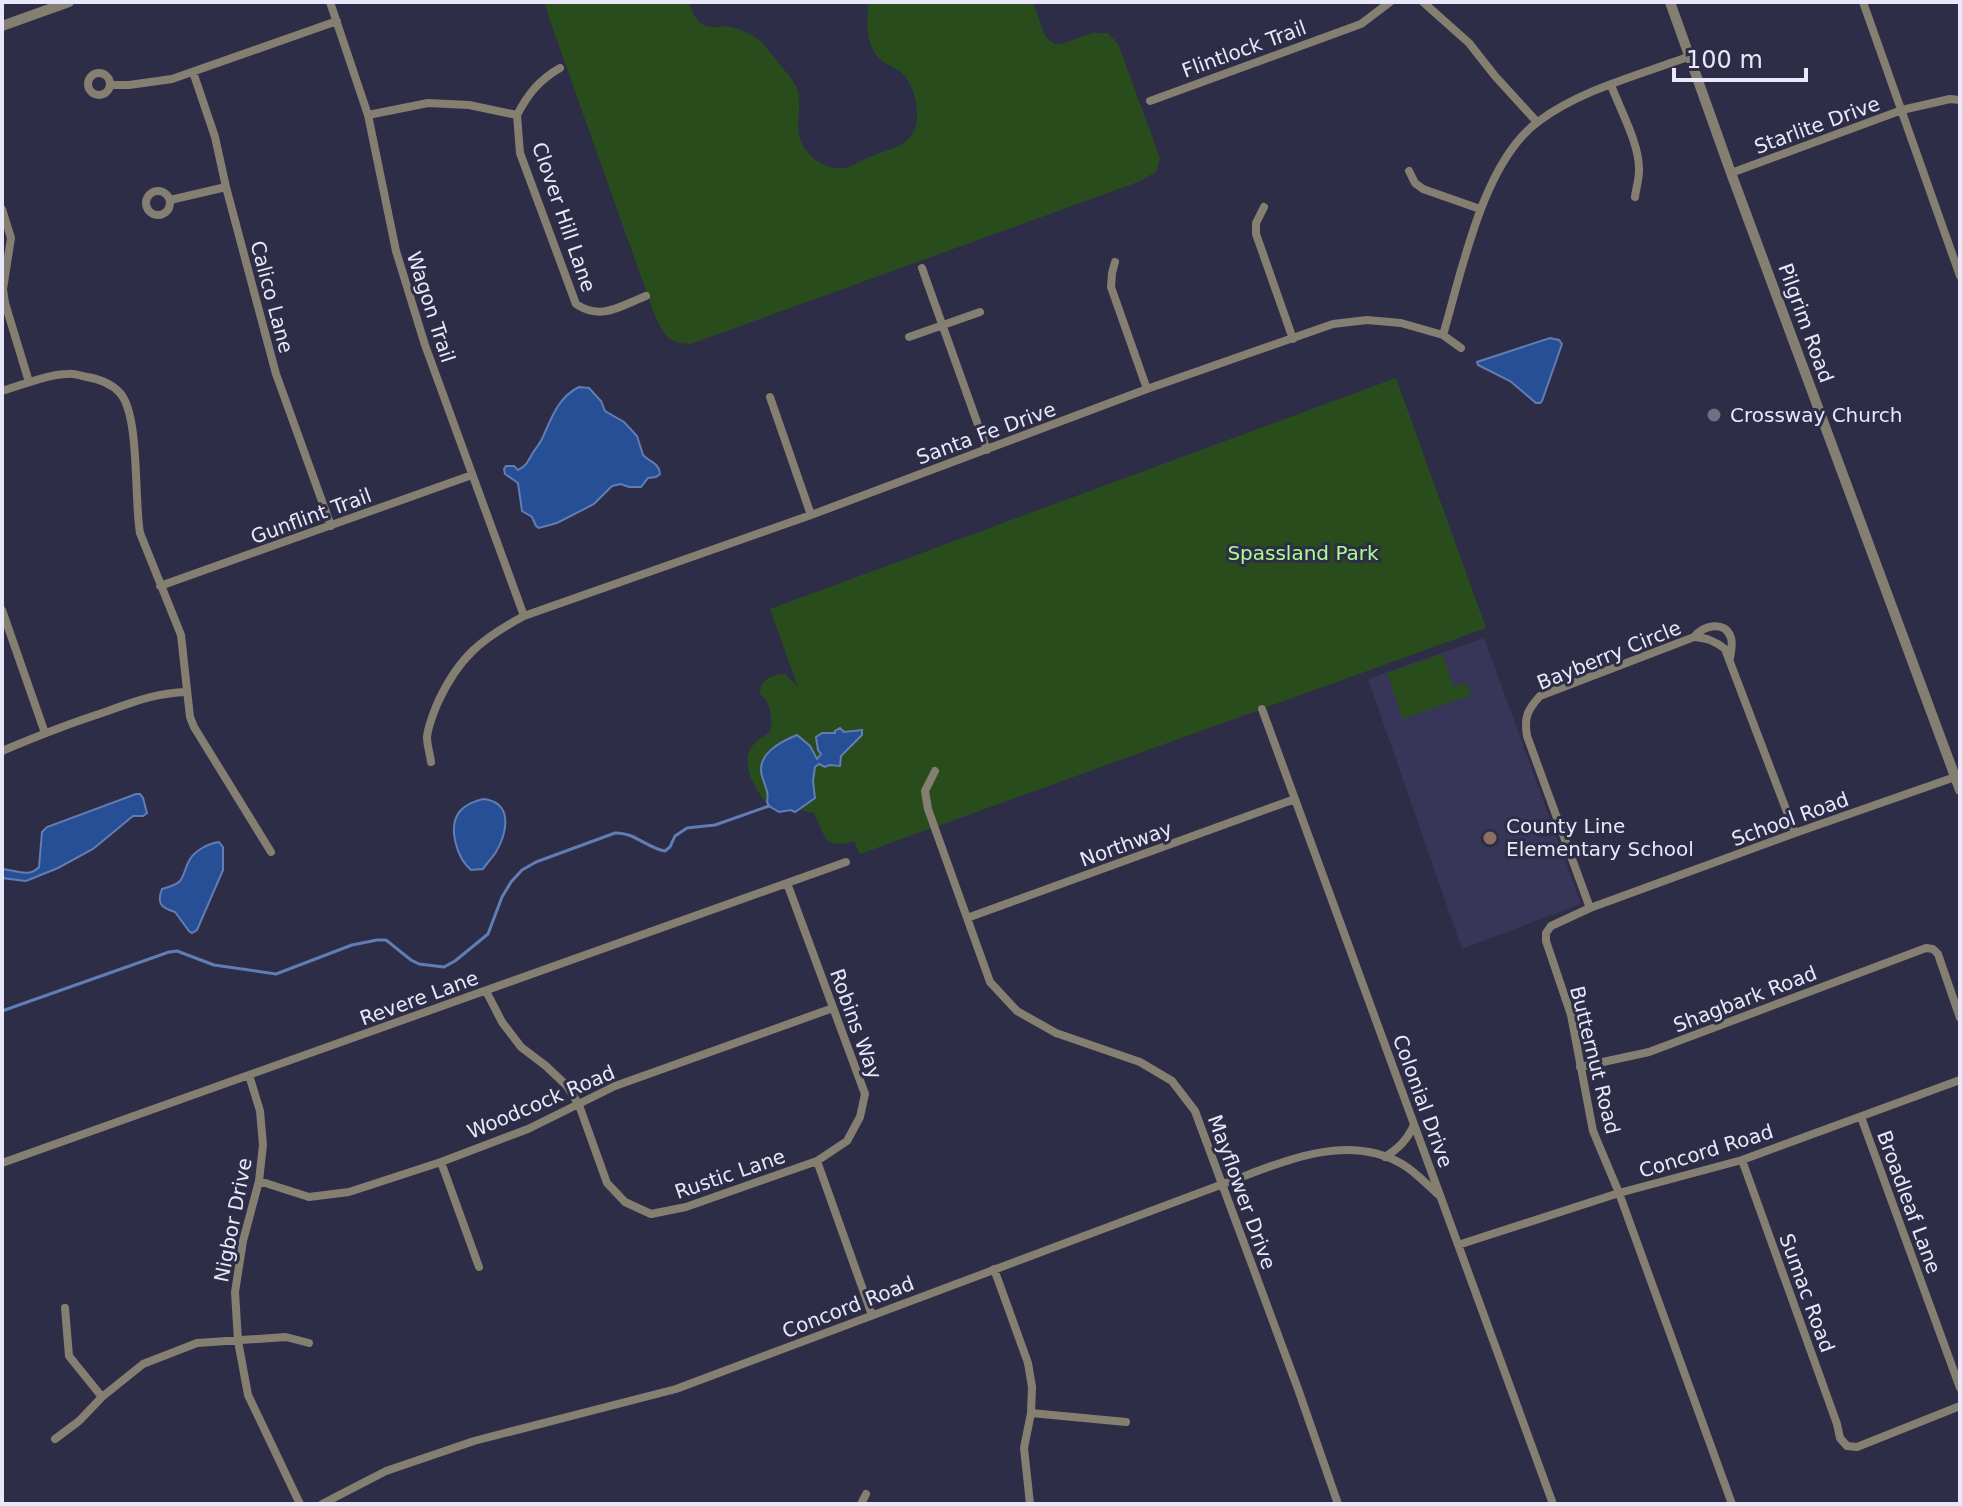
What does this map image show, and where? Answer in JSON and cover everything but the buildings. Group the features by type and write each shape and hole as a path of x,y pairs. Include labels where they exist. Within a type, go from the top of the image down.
{"street":[{"path":"2,26 69,2"},
{"name":"Wagon Trail","path":"330,2 368,115 396,251 425,345 524,616"},
{"name":"Flintlock Trail","path":"1150,101 1361,24 1390,2"},
{"path":"1423,2 1469,43 1537,122"},
{"name":"Pilgrim Road","path":"1670,2 1960,790"},
{"path":"1863,2 1960,276"},
{"path":"110,85 150,83 193,72 337,21"},
{"path":"1443,335 1480,209 1504,158 1537,122 1569,102 1690,56"},
{"path":"368,115 428,103 469,105 517,115 528,93 560,68"},
{"name":"Calico Lane","path":"193,72 215,137 276,374 331,526"},
{"path":"1611,85 1639,162 1635,197"},
{"name":"Starlite Drive","path":"1731,173 1902,110 1950,99 1960,100"},
{"name":"Clover Hill Lane","path":"517,115 520,153 576,304 586,311 600,313 646,296"},
{"path":"1409,171 1418,186 1428,192 1480,209"},
{"path":"170,200 226,187"},
{"path":"1264,207 1256,223 1256,234 1293,339"},
{"path":"2,209 11,238 2,289 3,304 29,382"},
{"path":"1115,262 1111,287 1147,389"},
{"path":"922,268 987,450"},
{"path":"909,337 980,312"},
{"name":"Santa Fe Drive","path":"431,762 427,737 449,678 471,651 524,616 811,515 1147,389 1333,324 1367,320 1401,323 1443,335 1461,348"},
{"path":"2,391 69,373 103,380 121,394 130,416 135,442 140,533 181,635 190,717 271,852"},
{"path":"770,397 811,515"},
{"name":"Gunflint Trail","path":"160,586 472,475"},
{"path":"2,610 45,733"},
{"path":"1694,637 1707,626 1725,629 1729,634 1732,644 1730,659 1795,833"},
{"name":"Bayberry Circle","path":"1590,908 1527,736 1524,722 1532,705 1540,696 1694,637 1715,641 1725,649 1730,659"},
{"path":"2,751 146,697 164,692 187,692"},
{"name":"Colonial Drive","path":"1262,709 1553,1504"},
{"name":"Mayflower Drive","path":"935,771 925,791 926,802 990,982 1017,1011 1056,1033 1140,1062 1172,1081 1195,1111 1338,1504"},
{"name":"School Road","path":"1590,908 1955,777"},
{"name":"Northway","path":"967,918 1295,799"},
{"name":"Revere Lane","path":"2,1163 846,862"},
{"name":"Robins Way","path":"787,883 865,1094 860,1117 847,1141 817,1161"},
{"name":"Butternut Road","path":"1590,908 1551,926 1546,933 1546,941 1571,1015 1593,1131 1619,1193 1732,1504"},
{"name":"Shagbark Road","path":"1580,1067 1649,1052 1926,948 1938,954 1960,1018"},
{"name":"Rustic Lane","path":"486,991 502,1022 521,1047 567,1086 579,1105 607,1183 625,1202 651,1214 686,1207 817,1161"},
{"name":"Woodcock Road","path":"259,1181 309,1197 349,1192 528,1129 615,1086 833,1008"},
{"name":"Nigbor Drive","path":"249,1075 260,1111 263,1145 259,1181 243,1241 235,1292 238,1341 248,1395 300,1504"},
{"name":"Concord Road","path":"1458,1245 1619,1193 1742,1160 1960,1080"},
{"name":"Broadleaf Lane","path":"1861,1117 1960,1388"},
{"path":"1385,1157 1409,1137 1414,1125"},
{"name":"Concord Road","path":"322,1504 386,1471 474,1441 676,1389 1309,1154 1345,1149 1385,1157 1404,1165 1440,1196"},
{"name":"Sumac Road","path":"1742,1160 1840,1438 1847,1446 1857,1447 1960,1406"},
{"path":"817,1161 872,1315"},
{"path":"441,1162 479,1267"},
{"path":"994,1269 1028,1363 1032,1387 1024,1448 1030,1504"},
{"path":"65,1308 69,1356 102,1397"},
{"path":"55,1439 143,1364 197,1343 286,1337 309,1343"},
{"path":"1031,1413 1126,1422"},
{"path":"861,1504 866,1494"}],"shaded area":[{"name":"County Line Elementary School","path":"1484,638 1581,904 1462,949 1368,679"}],"green space":[{"path":"545,2 689,2 694,15 703,25 724,26 749,34 762,43 796,86 802,144 819,162 842,168 902,144 912,135 917,122 917,106 910,83 901,72 878,58 870,42 869,2 1033,2 1045,36 1054,44 1092,33 1108,33 1118,44 1160,158 1156,172 1138,182 691,344 677,342 665,333 655,316"},
{"name":"Spassland Park","path":"1396,378 1486,628 860,854 854,841 831,842 824,835 814,813 800,810 815,797 815,767 819,764 825,767 818,744 821,754 817,759 810,746 797,735 774,746 761,767 768,805 758,792 748,767 749,751 770,732 771,722 767,701 760,694 760,689 772,677 785,674 798,687 770,609"},
{"path":"1442,654 1454,687 1467,682 1471,695 1403,719 1387,673"}],"water":[{"path":"1550,338 1562,344 1540,403 1510,381 1478,365 1477,362"},
{"path":"579,387 589,388 601,401 605,411 624,422 637,436 643,455 656,465 660,474 648,478 641,487 612,486 594,504 557,523 539,528 532,517 522,511 518,483 505,474 504,469 514,466 518,470 526,464 560,403"},
{"path":"840,728 844,732 862,730 862,735 841,756 840,766 825,767 819,764 815,767 815,798 795,812 779,812 769,806 761,768 766,755 777,745 797,735 810,746 817,759 821,754 816,737 822,733 835,733"},
{"path":"136,794 143,798 147,813 133,816 93,849 26,881 2,878 2,869 27,873 39,867 42,832 47,827"},
{"path":"483,799 500,806 504,812 505,828 496,852 483,869 471,870 458,850 454,825 462,809"},
{"path":"219,842 223,847 223,870 197,930 192,933 175,912 161,905 160,894 162,889 180,881 190,859 197,852"}],"waterway":[{"path":"2,1011 177,951 214,965 276,974 352,945 386,940 419,964 444,967 488,934 511,882 522,870 536,862 615,833 628,835 665,851 675,836 687,828 715,825 769,806"}],"place":[{"name":"Crossway Church","path":"1714,415"},
{"name":"County Line Elementary School","path":"1490,838"}]}
